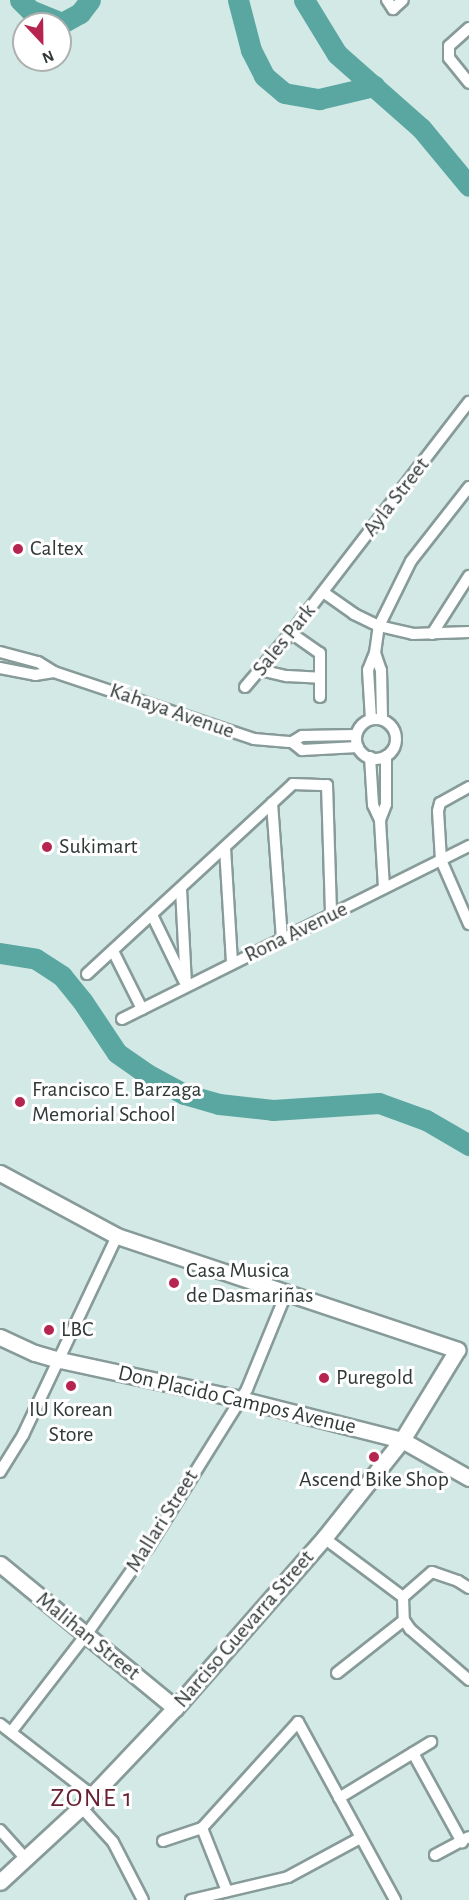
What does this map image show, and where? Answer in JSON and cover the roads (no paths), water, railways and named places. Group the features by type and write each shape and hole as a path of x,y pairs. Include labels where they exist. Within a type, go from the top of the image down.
{"street":[{"path":"387,0 393,9 403,0"},
{"path":"469,28 449,46 448,58 469,83"},
{"name":"Ayla Street","path":"322,592 469,402"},
{"path":"376,719 381,670 375,653 379,626 411,561 469,487"},
{"path":"432,634 469,576"},
{"path":"322,592 354,614 379,626 413,634 469,632"},
{"name":"Sales Park","path":"245,687 322,592"},
{"path":"291,633 320,653 320,697"},
{"name":"Kahaya Avenue","path":"0,652 38,662 54,672 254,739 292,742 302,750 358,747"},
{"name":"Kahaya Avenue","path":"0,668 35,675 54,672"},
{"path":"260,670 287,676 320,678"},
{"path":"380,820 386,804 386,756 395,746 395,733 388,722 376,719 361,725 356,735 358,747 370,757 386,756"},
{"name":"Kahaya Avenue","path":"292,742 302,736 356,735"},
{"path":"370,757 373,805 380,820 384,888"},
{"path":"87,974 293,784 327,785 331,914"},
{"path":"469,787 440,803 438,811 441,860 467,912 469,924"},
{"path":"272,803 282,939"},
{"name":"Rona Avenue","path":"122,1019 469,846"},
{"path":"225,848 232,964"},
{"path":"181,888 186,987"},
{"path":"152,915 186,987"},
{"path":"113,951 142,1009"},
{"path":"0,1173 117,1236 463,1352"},
{"path":"0,1472 23,1435 117,1236"},
{"name":"Mallari Street","path":"11,1732 86,1635 149,1546 240,1399 286,1294"},
{"name":"Don Placido Campos Avenue","path":"0,1337 35,1353 60,1360 240,1399 402,1440 469,1478"},
{"name":"Narciso Guevarra Street","path":"0,1881 81,1807 175,1708 324,1538 402,1440 463,1352"},
{"path":"324,1538 403,1598"},
{"name":"Malihan Street","path":"0,1564 175,1708"},
{"path":"403,1598 432,1572 458,1581 469,1588"},
{"path":"403,1598 404,1620 410,1629 469,1680"},
{"path":"337,1673 404,1620"},
{"path":"163,1840 202,1828 298,1722 395,1900"},
{"path":"0,1724 92,1795"},
{"path":"339,1798 432,1742"},
{"path":"413,1753 465,1839 435,1856"},
{"path":"81,1807 113,1842 143,1900"},
{"path":"202,1828 227,1891"},
{"path":"0,1830 26,1858"},
{"path":"191,1900 288,1877 360,1838"}],"waterway":[{"path":"20,0 30,10 62,23 80,13 90,0"},
{"path":"238,0 251,50 264,76 284,93 319,99 374,86"},
{"path":"304,0 337,54 421,128 469,186"},
{"path":"0,953 36,959 62,976 83,1002 117,1053 147,1074 184,1094 219,1104 273,1110 379,1103 426,1120 469,1145"}],"place":[{"name":"Caltex","path":"18,549"},
{"name":"Sukimart","path":"47,847"},
{"name":"Francisco E. Barzaga Memorial School","path":"20,1102"},
{"name":"Casa Musica de Dasmariñas","path":"174,1283"},
{"name":"LBC","path":"49,1330"},
{"name":"Puregold","path":"324,1378"},
{"name":"IU Korean Store","path":"71,1386"},
{"name":"Ascend Bike Shop","path":"374,1457"}],"district":[{"name":"ZONE 1","path":"92,1799"}]}
